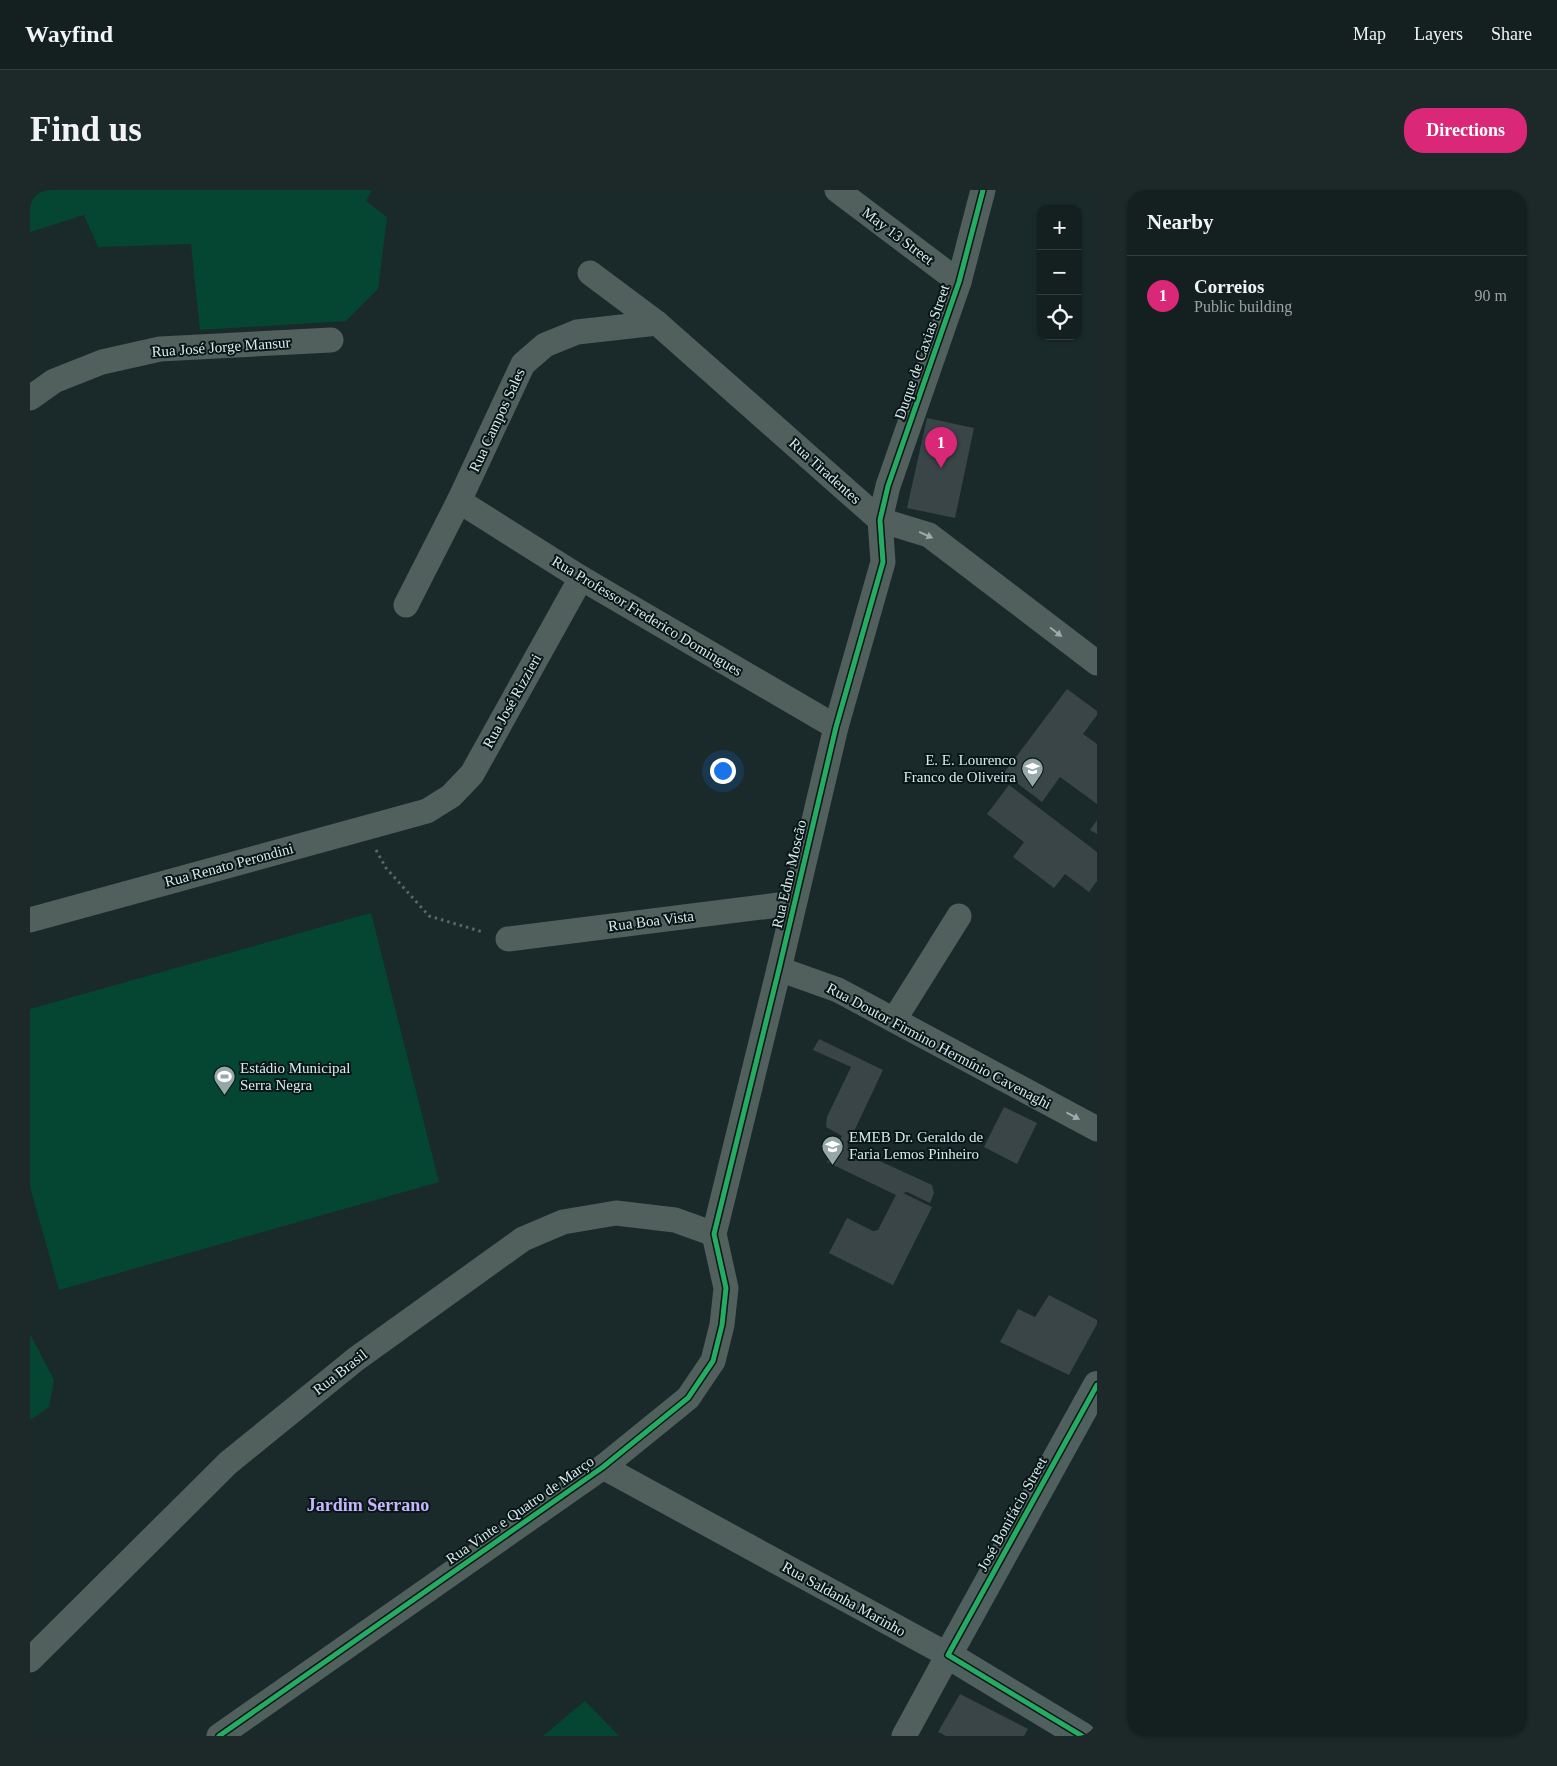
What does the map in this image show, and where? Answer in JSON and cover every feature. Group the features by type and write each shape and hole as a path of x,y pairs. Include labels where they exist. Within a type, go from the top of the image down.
{"main road":[{"name":"José Bonifácio Street","path":"948,1655 1097,1385"},
{"name":"Rua Saldanha Marinho","path":"948,1655 1082,1736"}],"street":[{"name":"May 13 Street","path":"837,190 959,282"},
{"name":"Duque de Caxias Street","path":"880,520 888,486 959,282 983,190"},
{"name":"Rua Tiradentes","path":"590,273 657,322 880,520 929,535 1097,663"},
{"name":"Rua Campos Sales","path":"406,605 459,501 523,364 545,345 577,332 657,322"},
{"name":"Rua José Jorge Mansur","path":"30,398 54,381 102,362 160,349 331,340"},
{"name":"Rua Professor Frederico Domingues","path":"459,501 581,578 836,727"},
{"name":"Rua Edno Moscão","path":"714,1234 836,727 884,562 880,520"},
{"name":"Rua José Rizzieri","path":"427,810 451,796 472,774 581,578"},
{"name":"Rua Renato Perondini","path":"30,920 427,810"},
{"name":"Rua Boa Vista","path":"508,939 794,903"},
{"path":"894,1020 959,916"},
{"name":"Rua Doutor Firmino Hermínio Cavenaghi","path":"779,969 838,990 1097,1129"},
{"name":"Rua Brasil","path":"30,1660 228,1463 356,1359 523,1239 562,1222 616,1213 675,1220 714,1234"},
{"name":"Rua Vinte e Quatro de Março","path":"220,1736 603,1467 688,1398 713,1361 722,1326 726,1288 714,1234"},
{"name":"Rua Saldanha Marinho","path":"603,1467 948,1655"},
{"name":"José Bonifácio Street","path":"904,1736 948,1655"}],"path":[{"path":"364,828 386,868 429,916 461,927 508,939"}],"green space":[{"path":"30,190 372,190 366,201 387,217 378,289 346,321 200,330 191,244 98,247 84,215 30,232"},
{"name":"Estádio Municipal Serra Negra","path":"371,913 439,1182 59,1290 30,1187 30,1009"},
{"path":"30,1334 54,1380 49,1407 30,1420"},
{"path":"585,1701 619,1736 543,1736"}],"building":[{"path":"927,418 974,428 955,518 907,508"},
{"path":"1067,689 1097,711 1097,715 1083,734 1097,744 1097,804 1060,777 1042,802 1004,773"},
{"path":"1009,785 1097,852 1097,881 1089,892 1065,874 1054,888 1013,857 1024,842 987,814"},
{"path":"1097,820 1097,834 1090,830"},
{"path":"819,1039 883,1070 847,1146 932,1185 934,1193 930,1203 907,1192 903,1193 932,1207 893,1285 829,1253 847,1218 873,1231 878,1230 896,1195 827,1162 842,1136 826,1127 827,1117 851,1067 813,1050"},
{"path":"1004,1107 1037,1123 1017,1164 984,1147"},
{"path":"1049,1295 1097,1320 1097,1324 1069,1375 1000,1342 1018,1309 1035,1317"},
{"path":"960,1694 1028,1729 1024,1736 946,1736 938,1732"}],"cycle path":[{"path":"219,1736 603,1467 688,1398 713,1361 722,1325 726,1288 714,1234 836,727 883,562 880,520 888,486 959,282 983,190"},
{"path":"1082,1736 948,1655 1097,1385"}],"place":[{"name":"Correios","path":"941,468"},
{"name":"E. E. Lourenco Franco de Oliveira","path":"1032,788"},
{"name":"Estádio Municipal Serra Negra","path":"224,1096"},
{"name":"EMEB Dr. Geraldo de Faria Lemos Pinheiro","path":"833,1165"}],"district":[{"name":"Jardim Serrano","path":"368,1505"}]}
